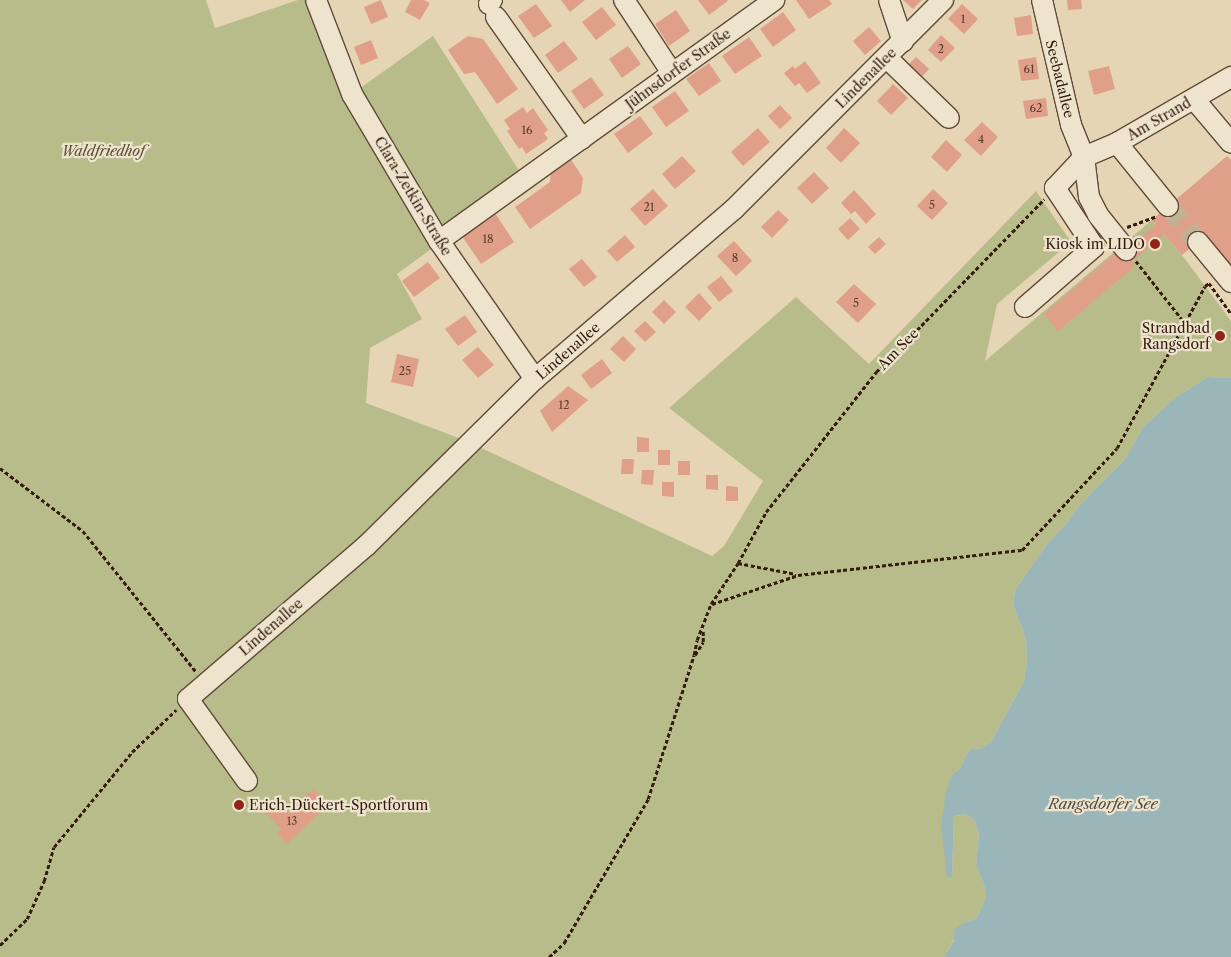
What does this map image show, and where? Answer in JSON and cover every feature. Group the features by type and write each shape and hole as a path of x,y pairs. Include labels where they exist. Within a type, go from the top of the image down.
{"street":[{"name":"Clara-Zetkin-Straße","path":"316,0 352,94 439,241 535,379"},
{"path":"624,0 672,73"},
{"path":"889,0 903,42"},
{"name":"Lindenallee","path":"188,698 367,545 535,379 734,209 943,0"},
{"name":"Seebadallee","path":"1042,0 1071,125 1084,157 1090,197 1098,215 1130,255"},
{"name":"Jühnsdorfer Straße","path":"439,241 672,73 763,3"},
{"path":"492,7 582,139"},
{"path":"887,58 949,118"},
{"name":"Am Strand","path":"1084,157 1117,143 1194,99 1228,84"},
{"path":"1194,99 1231,143"},
{"path":"1117,143 1162,211"},
{"path":"1084,157 1055,188 1094,247"},
{"path":"1025,307 1112,232"},
{"path":"1198,242 1231,282"},
{"path":"188,698 247,780"}],"path":[{"name":"Am See","path":"703,629 711,604 738,563 766,512 876,372 1055,188"},
{"path":"1112,232 1162,211"},
{"path":"1130,255 1186,323"},
{"path":"711,604 798,575 1022,550 1117,448 1205,286 1209,283 1231,313"},
{"path":"0,468 83,531 205,684"},
{"path":"738,563 798,575"},
{"path":"549,957 564,942 648,799 694,655 697,640 703,629"},
{"path":"694,655 703,642 703,629"},
{"path":"0,945 27,919 44,881 54,847 132,752 188,698"}],"green space":[{"name":"Waldfriedhof","path":"0,0 206,0 215,28 298,0 316,0 352,94 433,36 525,180 397,274 422,319 370,348 366,403 464,440 712,556 724,546 763,481 669,408 796,297 869,364 1036,191 1071,242 997,304 985,361 1152,220 1182,255 1231,321 1231,378 1208,377 1176,397 1143,427 1125,459 1077,508 1067,523 1047,544 1015,590 1013,605 1026,639 1027,661 1024,681 991,742 981,749 973,748 967,753 960,768 952,775 952,876 954,816 966,814 975,821 979,834 976,865 984,885 986,898 976,919 963,923 944,957 0,957"}],"water":[{"name":"Rangsdorfer See","path":"1208,377 1231,378 1231,957 944,957 954,940 954,930 963,923 976,919 986,898 984,885 976,865 979,834 975,821 966,814 954,816 952,877 947,877 941,826 946,792 952,775 960,768 967,753 973,748 981,749 991,742 1024,681 1027,661 1026,639 1013,605 1015,590 1047,544 1067,523 1077,508 1125,459 1143,427 1176,397"}],"building":[{"path":"381,0 388,17 371,24 364,7"},
{"path":"411,0 424,0 430,3 420,20 405,12"},
{"path":"561,0 585,0 570,12"},
{"path":"698,0 727,0 728,1 709,15"},
{"path":"796,0 829,0 832,4 809,19"},
{"path":"903,0 922,0 913,9"},
{"path":"1067,0 1081,0 1082,9 1068,10"},
{"path":"536,4 552,26 534,38 518,16"},
{"path":"962,4 978,19 964,34 948,19"},
{"path":"602,7 616,25 596,40 582,22"},
{"path":"676,10 690,31 669,46 655,24"},
{"path":"783,12 796,30 773,47 760,29"},
{"path":"1031,15 1033,34 1017,36 1014,18"},
{"path":"869,27 881,41 865,55 853,41"},
{"path":"941,35 955,48 941,62 928,50"},
{"path":"468,36 483,39 518,89 497,104 475,72 464,74 448,50"},
{"path":"749,37 762,56 735,74 722,56"},
{"path":"371,40 378,58 361,65 354,47"},
{"path":"564,41 578,59 558,73 545,55"},
{"path":"628,46 641,64 622,78 609,59"},
{"path":"916,57 929,69 918,81 904,69"},
{"path":"1036,57 1039,79 1021,81 1018,60"},
{"path":"805,61 821,83 807,93 799,83 795,86 784,73 793,66 795,69"},
{"path":"709,63 721,81 699,96 686,79"},
{"path":"1109,66 1115,89 1094,95 1088,71"},
{"path":"591,77 604,95 584,109 571,91"},
{"path":"893,84 908,98 891,115 877,101"},
{"path":"675,91 689,111 666,127 652,107"},
{"path":"1046,98 1048,116 1026,119 1023,101"},
{"path":"780,105 792,118 780,129 768,116"},
{"path":"523,107 527,113 533,108 548,130 544,133 548,139 526,154 522,147 519,149 507,131 510,129 504,120"},
{"path":"640,116 653,134 628,153 614,134"},
{"path":"982,122 998,137 981,156 964,140"},
{"path":"758,128 770,142 743,166 731,152"},
{"path":"844,128 860,143 841,163 826,148"},
{"path":"946,140 962,155 947,172 931,157"},
{"path":"682,156 696,171 675,189 662,174"},
{"path":"1227,156 1231,160 1231,267 1205,236 1182,255 1164,234 1132,262 1135,266 1058,331 1044,314 1120,249 1123,253 1156,224 1152,220"},
{"path":"570,158 583,178 581,193 530,229 515,207 550,182 551,171"},
{"path":"814,172 829,188 812,204 797,188"},
{"path":"653,189 668,206 645,226 630,209"},
{"path":"933,189 948,203 932,220 917,206"},
{"path":"854,190 876,214 866,224 855,211 851,214 841,203"},
{"path":"778,210 789,220 772,238 761,227"},
{"path":"495,213 514,242 481,264 462,236"},
{"path":"850,218 860,229 848,240 838,229"},
{"path":"625,235 635,247 617,262 607,251"},
{"path":"879,237 886,244 875,254 868,247"},
{"path":"734,241 752,261 736,276 717,256"},
{"path":"582,259 597,277 584,287 569,269"},
{"path":"428,262 440,278 414,297 402,281"},
{"path":"721,276 733,291 719,302 707,287"},
{"path":"854,284 876,304 858,323 836,302"},
{"path":"699,293 712,308 699,321 685,307"},
{"path":"664,300 676,312 664,324 652,312"},
{"path":"465,315 477,332 458,346 445,329"},
{"path":"645,321 656,332 645,342 634,331"},
{"path":"623,336 636,349 624,362 610,349"},
{"path":"478,347 494,365 478,378 462,360"},
{"path":"397,354 419,359 413,387 391,382"},
{"path":"602,359 612,373 591,389 581,375"},
{"path":"568,386 588,400 552,432 540,411"},
{"path":"637,437 649,438 649,452 637,452"},
{"path":"658,450 670,450 670,465 658,465"},
{"path":"622,459 634,459 633,474 621,474"},
{"path":"678,461 690,461 690,475 678,475"},
{"path":"642,470 654,470 653,485 641,484"},
{"path":"706,475 718,475 718,490 706,489"},
{"path":"662,482 674,482 674,497 662,496"},
{"path":"726,486 738,487 738,501 726,501"},
{"path":"313,789 328,804 287,844 277,833 281,829 264,811 276,800 288,813"}],"tunnel":[{"path":"1168,206 1198,242"}],"place":[{"name":"Kiosk im LIDO","path":"1155,244"},
{"name":"Strandbad Rangsdorf","path":"1220,336"},
{"name":"Erich-Dückert-Sportforum","path":"239,805"}]}
